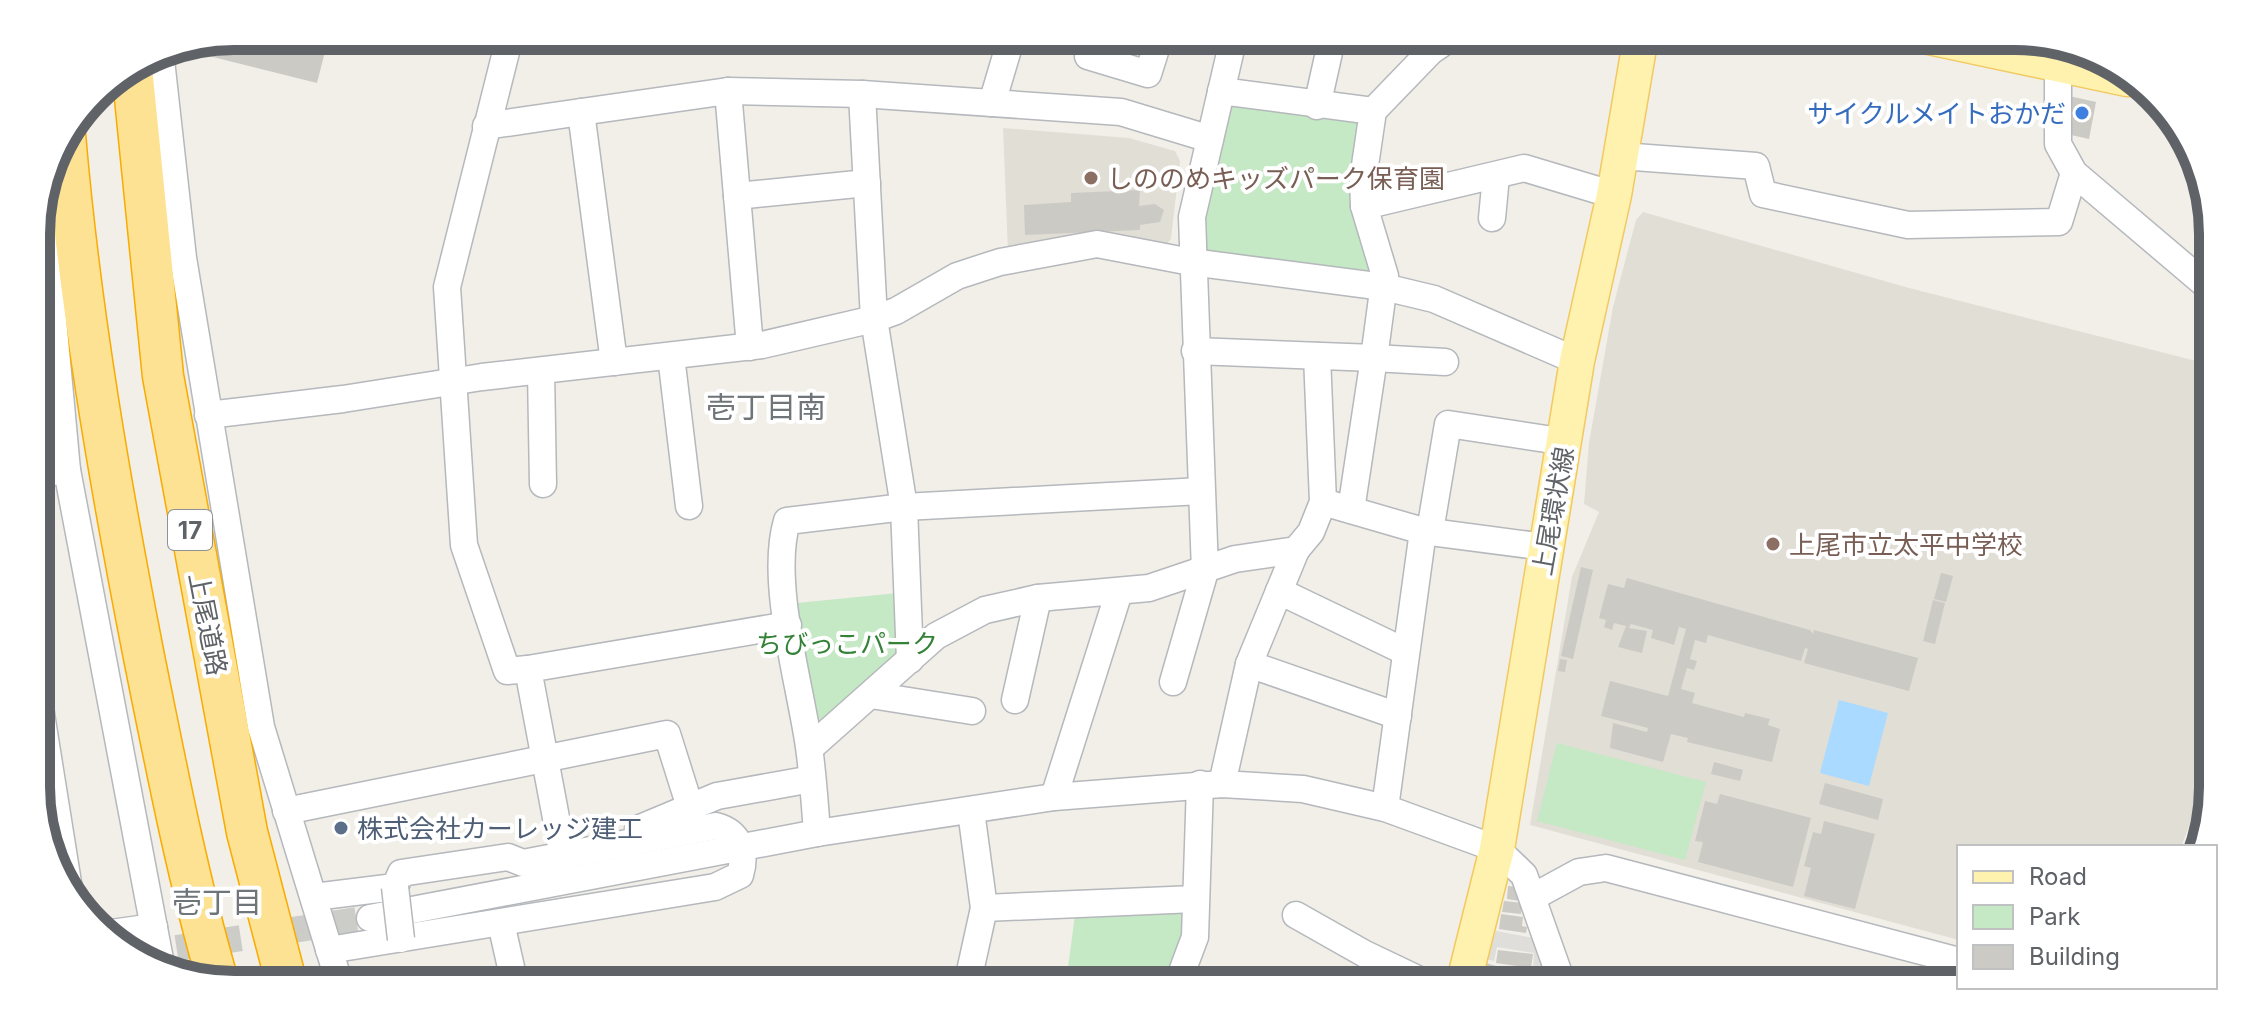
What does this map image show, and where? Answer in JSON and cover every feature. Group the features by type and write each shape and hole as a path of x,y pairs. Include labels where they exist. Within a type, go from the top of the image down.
{"highway":[{"name":"上尾道路","path":"133,81 163,376 247,832 283,971"},
{"path":"67,156 94,383 125,561 182,846 215,969"}],"main road":[{"name":"上尾環状線","path":"1466,971 1497,849 1577,361 1614,195 1639,50"},
{"path":"2031,51 2058,63 2105,74"}],"street":[{"path":"506,50 447,287 464,545 507,671 788,625"},
{"path":"992,103 1008,50"},
{"path":"1090,50 1088,56 1148,74 1156,50"},
{"path":"1173,682 1205,571 1191,262 1192,217 1231,50"},
{"path":"1317,106 1330,50"},
{"path":"1351,510 1385,276 1364,206 1363,179 1373,111 1432,50"},
{"path":"2058,63 2058,144 2074,173 2199,279"},
{"path":"162,65 183,258 258,712 336,971"},
{"path":"486,126 728,91 862,94 1121,112 1210,139"},
{"path":"728,91 750,347"},
{"path":"1221,91 1373,111"},
{"path":"862,94 874,319 904,507 910,660"},
{"path":"581,112 614,362"},
{"path":"1621,156 1756,166 1763,194 1908,225 2059,222 2074,173"},
{"path":"1364,206 1524,168 1614,195"},
{"path":"1492,218 1496,176"},
{"path":"737,196 867,183"},
{"path":"208,415 750,347 874,319 896,311 957,276 1000,262 1097,244 1191,262 1384,287 1434,299 1577,361"},
{"path":"50,286 67,470 159,955"},
{"path":"1195,351 1445,362"},
{"path":"671,356 689,506"},
{"path":"1182,971 1195,937 1195,899 1211,784 1249,664 1296,550 1311,532 1323,502 1317,356"},
{"path":"541,371 543,484"},
{"path":"1385,808 1406,652 1448,424 1566,442"},
{"path":"50,472 67,470"},
{"path":"817,833 810,748 788,625 781,540 787,521 904,507 1201,491"},
{"path":"1323,502 1426,531 1545,547"},
{"path":"810,748 947,628 985,610 1038,598 1149,588 1235,559 1296,550"},
{"path":"1279,591 1406,652"},
{"path":"1054,797 1119,592"},
{"path":"1015,700 1038,598"},
{"path":"1249,664 1398,716"},
{"path":"528,669 563,855"},
{"path":"871,695 972,711"},
{"path":"286,811 667,734 690,807"},
{"path":"50,770 64,856"},
{"path":"590,849 717,796 812,779"},
{"path":"370,918 817,833 1054,797 1211,784 1303,789 1385,808 1497,849 1524,875 1558,971"},
{"path":"970,971 984,908 971,811"},
{"path":"329,950 401,939 501,923 715,887 740,875 744,863 743,849 726,829 716,826 523,863 508,857 401,873 395,887 401,939"},
{"path":"1533,897 1579,872 1606,868 1957,960"},
{"path":"314,897 395,887"},
{"path":"984,908 1195,899"},
{"path":"1296,915 1401,971"},
{"path":"501,923 512,971"},
{"path":"121,932 154,927"}],"shaded area":[{"name":"しののめキッズパーク保育園","path":"1003,128 1129,138 1175,151 1180,161 1171,239 1166,245 1008,252"},
{"name":"上尾市立太平中学校","path":"1643,212 1909,288 2199,362 2199,799 2182,845 1957,845 1957,939 1530,825 1572,577 1599,512 1584,504 1589,443 1613,307 1636,220"},
{"path":"1496,931 1534,938 1544,969 1533,968 1534,953 1497,947 1494,961 1486,959"}],"green space":[{"path":"1232,101 1353,121 1364,126 1376,275 1207,253 1201,246 1207,181"},
{"name":"ちびっこパーク","path":"898,593 903,652 823,722 814,717 797,603"},
{"path":"1557,743 1706,782 1685,860 1537,821"},
{"path":"1183,910 1187,916 1173,971 1068,971 1075,915"}],"water":[{"path":"1839,700 1888,713 1869,786 1820,773"}],"building":[{"path":"222,50 325,50 317,83 200,54"},
{"path":"2069,96 2096,102 2089,139 2062,133"},
{"path":"1140,190 1139,206 1155,204 1164,210 1160,222 1140,225 1140,230 1025,235 1024,205 1071,202 1071,193"},
{"path":"1581,567 1593,570 1573,659 1561,656"},
{"path":"1941,573 1953,576 1946,602 1934,599"},
{"path":"1627,578 1810,630 1813,634 1814,630 1918,658 1909,691 1804,663 1808,649 1805,648 1801,661 1708,635 1706,643 1695,640 1690,659 1697,661 1694,670 1687,668 1681,689 1695,693 1692,703 1744,717 1745,713 1770,719 1768,725 1780,729 1772,762 1687,742 1688,738 1671,734 1663,762 1610,748 1613,723 1647,732 1648,728 1601,716 1610,681 1668,696 1686,629 1679,627 1674,645 1651,638 1653,630 1631,624 1629,628 1647,631 1642,653 1618,647 1626,626 1614,623 1612,630 1604,627 1606,620 1599,618 1608,584 1624,588"},
{"path":"1933,600 1945,603 1935,644 1923,641"},
{"path":"1560,659 1567,660 1565,672 1558,671"},
{"path":"1714,762 1743,770 1740,781 1711,774"},
{"path":"1825,783 1883,799 1878,820 1819,804"},
{"path":"1720,794 1811,818 1793,887 1698,862 1703,842 1695,841 1705,801 1717,804"},
{"path":"1824,821 1875,834 1855,909 1804,896 1811,868 1804,866 1813,832 1821,834"},
{"path":"1508,886 1518,887 1521,901 1507,899"},
{"path":"1504,901 1522,903 1521,914 1502,912"},
{"path":"1501,914 1523,917 1522,926 1527,927 1526,933 1499,929"},
{"path":"1498,950 1533,954 1531,968 1496,963"},
{"path":"1486,963 1510,970 1510,971 1483,971"}],"tunnel":[{"path":"153,952 370,918"}],"place":[{"name":"サイクルメイトおかだ","path":"2082,113"},
{"name":"しののめキッズパーク保育園","path":"1091,178"},
{"name":"上尾市立太平中学校","path":"1773,544"},
{"name":"株式会社カーレッジ建工","path":"341,828"}],"district":[{"name":"壱丁目南","path":"766,407"},
{"name":"壱丁目","path":"217,902"}]}
